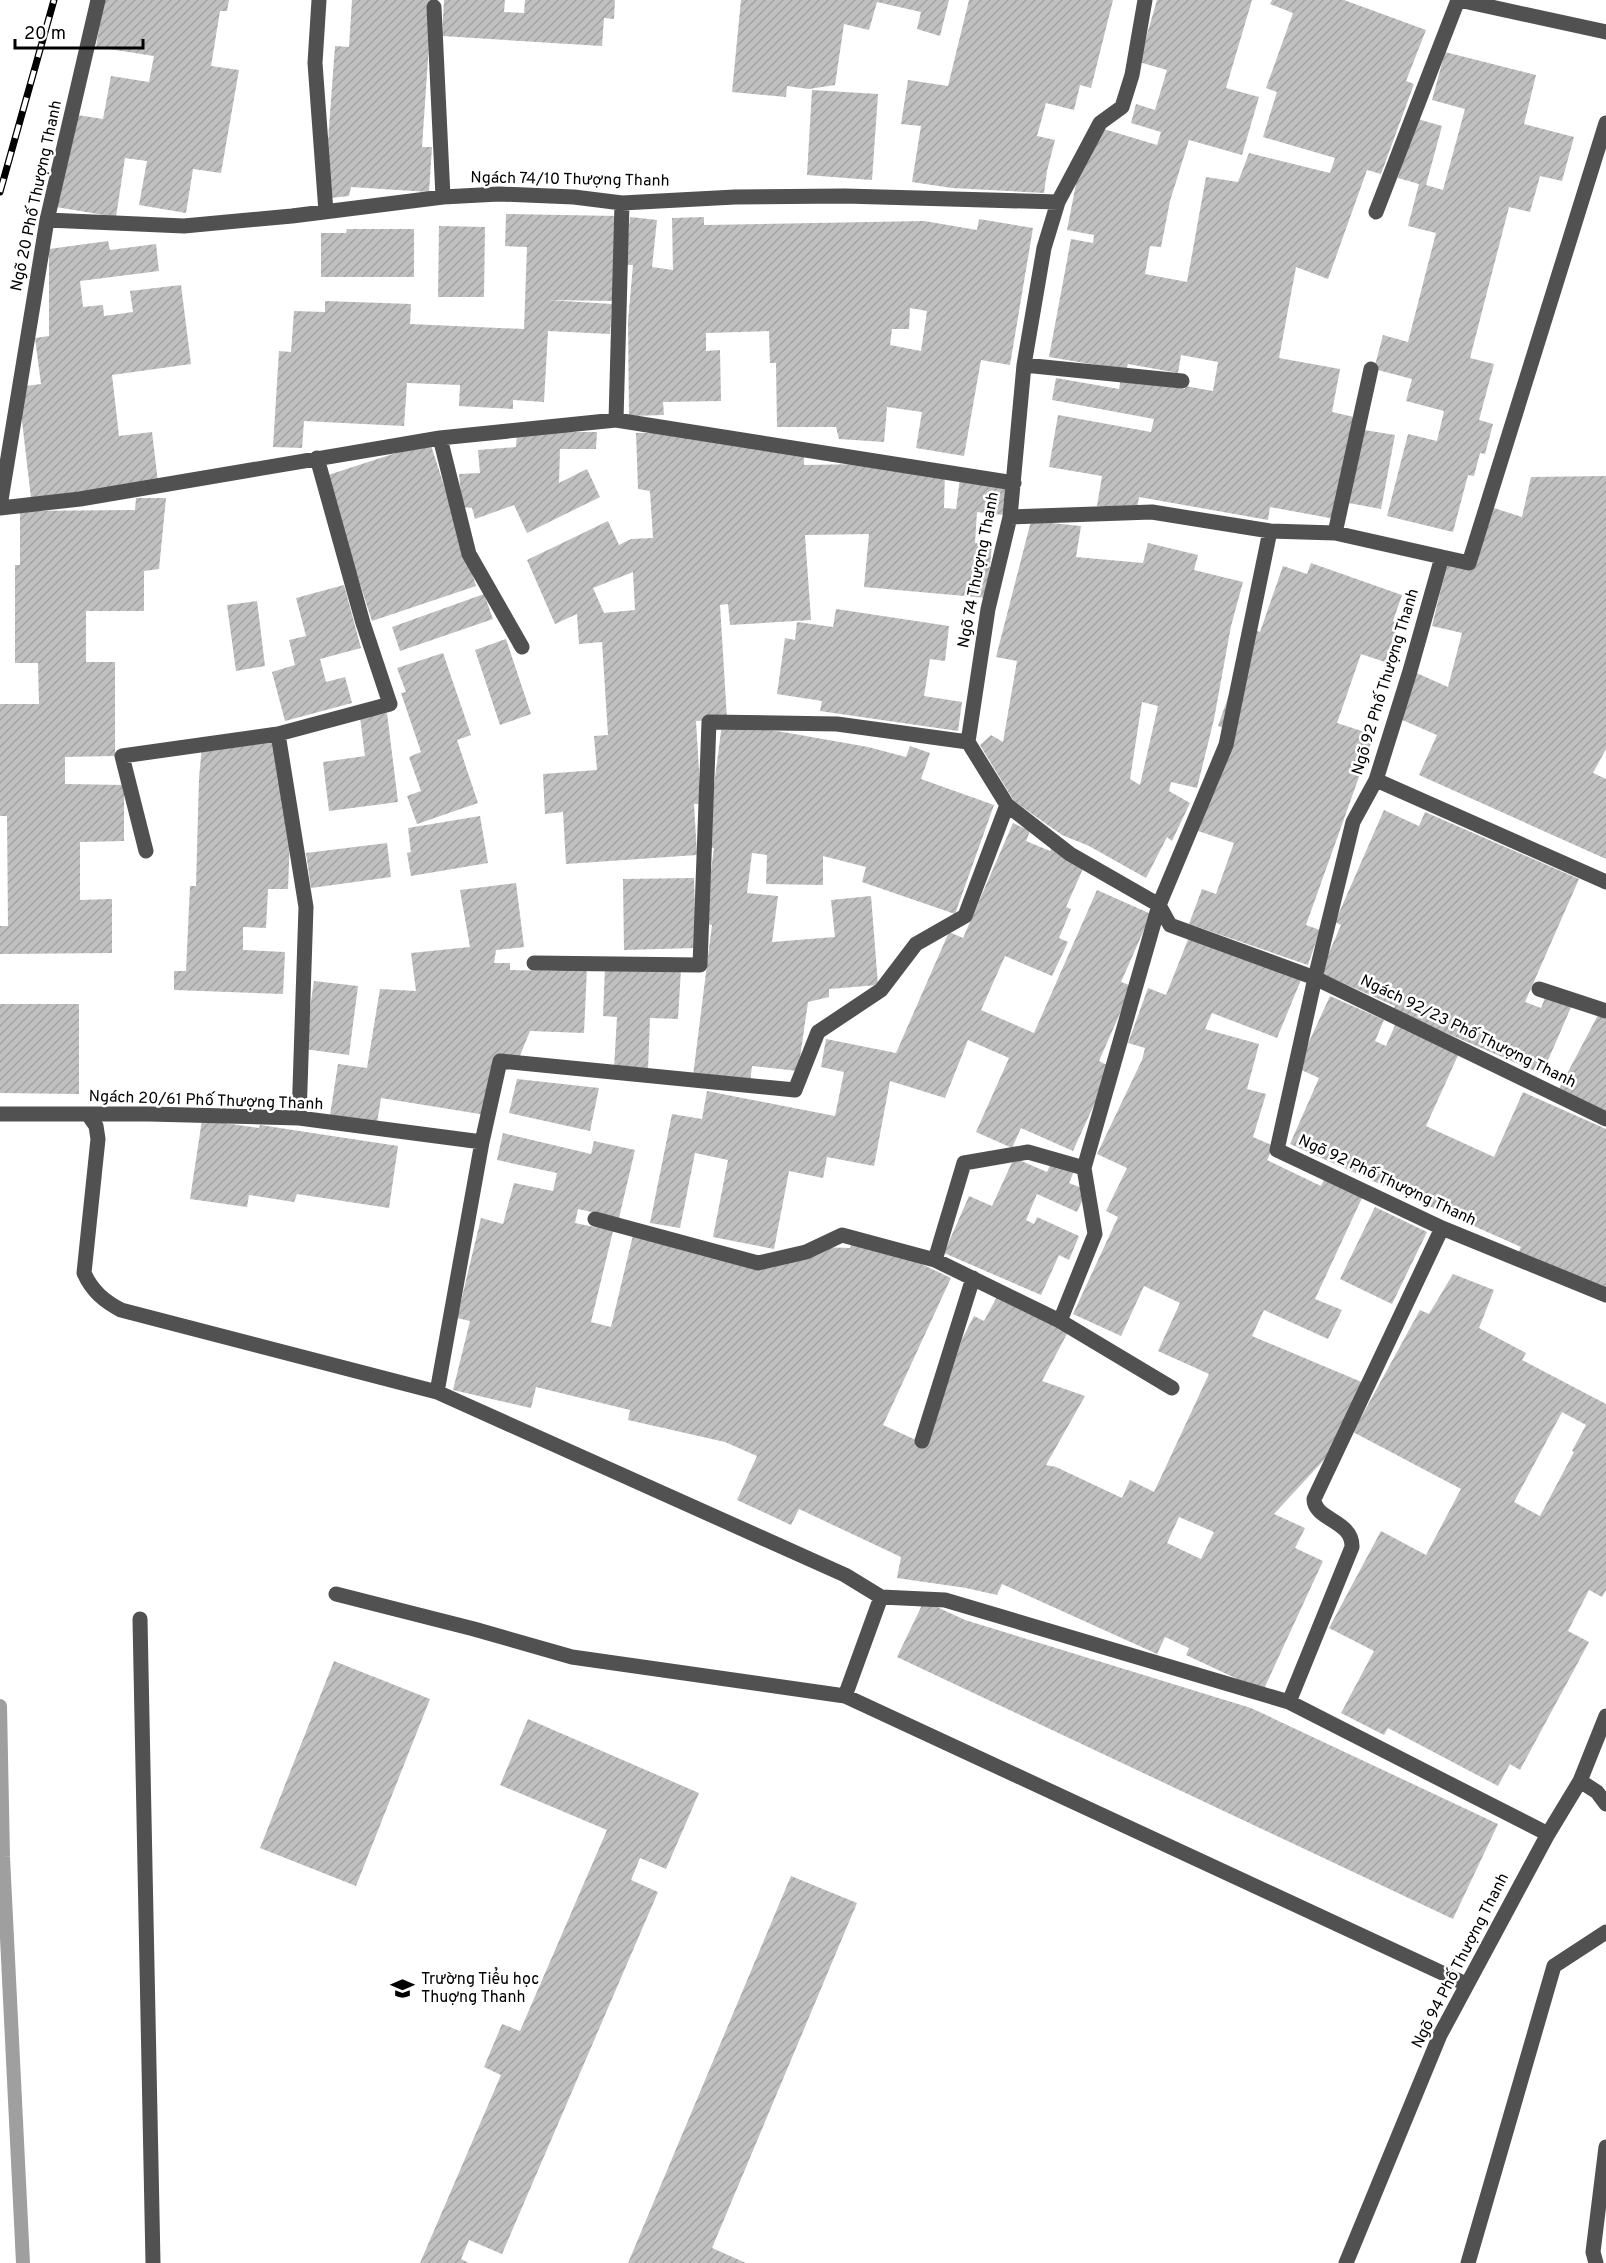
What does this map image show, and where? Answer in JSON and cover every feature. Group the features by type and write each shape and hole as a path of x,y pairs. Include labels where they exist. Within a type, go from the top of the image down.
{"street":[{"name":"Ngõ 20 Phố Thượng Thanh","path":"0,507 47,220 98,0"},
{"path":"319,0 315,63 326,212"},
{"name":"Ngõ 74 Thượng Thanh","path":"968,742 988,609 1010,517 1024,365 1044,248 1058,202 1100,123 1122,107 1132,75 1145,0"},
{"path":"1376,212 1458,0 1606,32"},
{"path":"434,7 443,197"},
{"path":"1010,517 1152,512 1270,531 1335,533 1469,563 1606,123"},
{"name":"Ngách 74/10 Thượng Thanh","path":"47,220 184,225 326,212 443,197 499,194 574,197 622,203 735,197 845,196 1058,202"},
{"path":"616,420 622,203"},
{"path":"1024,365 1182,381"},
{"path":"1335,533 1371,369"},
{"path":"0,507 80,499 440,438 616,420 1014,483"},
{"path":"440,438 470,554 522,647"},
{"path":"146,851 122,756 278,734 390,704 363,623 317,458"},
{"path":"1060,1321 1095,1234 1084,1168 1159,905 1226,745 1270,531"},
{"name":"Ngõ 92 Phố Thượng Thanh","path":"1442,557 1376,780 1353,822 1315,978 1277,1150 1442,1227 1606,1295"},
{"path":"534,963 700,965 709,722 837,724 968,742 1007,806 1070,854 1159,905 1170,925 1315,978"},
{"path":"278,734 306,907 299,1118"},
{"path":"1376,780 1606,882"},
{"path":"437,1392 482,1142 500,1061 795,1090 818,1032 881,990 916,944 965,916 1007,806"},
{"name":"Ngách 92/23 Phố Thượng Thanh","path":"1315,978 1606,1119"},
{"path":"1539,989 1606,1011"},
{"name":"Ngách 20/61 Phố Thượng Thanh","path":"0,1114 89,1116 149,1114 299,1118 482,1142"},
{"path":"89,1116 96,1126 98,1139 84,1274 90,1286 98,1294 121,1310 437,1392 845,1575 881,1597 945,1600 1289,1702 1548,1834"},
{"path":"935,1260 964,1162 1028,1152 1084,1168"},
{"path":"595,1219 758,1263 806,1252 842,1235 935,1260 1060,1321 1172,1388"},
{"path":"1289,1702 1352,1547 1350,1535 1346,1529 1318,1509 1314,1504 1314,1499 1442,1227"},
{"path":"922,1441 973,1278"},
{"path":"336,1594 572,1657 845,1696 1466,1984"},
{"path":"845,1696 881,1597"},
{"path":"140,1619 153,2263"},
{"name":"Ngõ 94 Phố Thượng Thanh","path":"1346,2263 1440,2035 1548,1834 1580,1781 1606,1716"},
{"path":"1580,1781 1597,1791 1606,1804"},
{"path":"1468,2263 1554,1966 1606,1932"},
{"path":"1599,2257 1606,2146"}],"building":[{"path":"104,0 229,0 227,11 220,11 211,66 239,70 221,173 193,169 186,213 139,205 147,161 125,158 116,217 56,207 71,114 103,119 111,76 149,82 154,56 96,47"},
{"path":"352,0 432,0 422,147 432,147 429,192 351,187 349,196 321,199 335,46 349,47"},
{"path":"444,0 505,0 504,12 524,13 525,0 615,0 614,19 604,18 602,46 442,36"},
{"path":"741,0 949,0 940,36 917,29 921,12 877,2 869,30 844,24 835,85 809,89 787,86 786,97 732,92"},
{"path":"969,0 1113,0 1091,88 1080,85 1074,110 1046,103 1037,136 1055,140 1044,193 952,188 912,182 921,126 901,124 908,80 948,86"},
{"path":"1157,0 1252,0 1226,88 1259,97 1242,155 1189,140 1170,201 1161,247 1150,246 1145,274 1187,282 1206,177 1238,182 1249,153 1330,173 1335,158 1263,137 1277,92 1266,88 1293,13 1270,4 1272,0 1344,0 1426,30 1406,81 1414,84 1381,174 1367,170 1328,279 1296,267 1279,358 1340,369 1332,412 1354,417 1352,428 1395,435 1381,509 1338,501 1335,519 1270,507 1268,520 1139,497 1136,513 1097,506 1102,476 1049,467 1058,415 1151,432 1154,419 1052,400 1056,378 1119,389 1121,378 1185,389 1185,386 1213,391 1218,362 1181,355 1178,373 1128,364 1126,370 1049,357 1071,239 1093,243 1094,235 1067,230 1076,184 1094,126 1157,145 1161,132 1131,123 1136,104 1155,110 1167,70 1139,62"},
{"path":"1445,52 1536,75 1524,124 1574,137 1562,181 1540,176 1530,212 1509,207 1470,358 1494,364 1479,420 1493,424 1485,454 1480,453 1474,476 1468,475 1453,532 1387,516 1408,434 1437,441 1444,411 1406,401 1412,379 1374,369 1383,335 1408,342 1436,233 1408,226 1419,184 1398,178 1414,118 1442,126 1426,185 1443,190 1465,109 1432,100"},
{"path":"812,90 878,94 872,180 807,175"},
{"path":"506,214 617,216 615,301 548,300 612,304 610,334 548,331 544,402 513,400 513,409 459,406 460,385 407,383 404,426 304,421 302,448 273,447 279,351 291,352 294,311 325,312 325,301 411,304 410,324 524,329 527,247 505,246"},
{"path":"630,217 657,220 652,267 673,270 672,218 704,217 704,225 924,221 977,230 979,219 1033,228 1010,365 981,360 964,456 916,448 922,412 887,407 884,442 839,439 836,427 777,427 776,363 770,363 769,331 706,333 706,351 720,350 721,401 663,402 664,415 629,416 628,321 633,265 625,265","holes":["910,308 927,311 921,351 890,345 892,329 909,329"]},
{"path":"439,226 485,227 484,297 438,297"},
{"path":"347,229 414,229 414,277 321,277 321,233 346,233"},
{"path":"108,241 110,250 156,244 159,271 80,281 83,307 103,305 104,316 133,312 130,291 181,285 191,364 112,375 119,436 152,432 158,482 31,498 18,387 41,384 35,338 49,336 49,249"},
{"path":"597,432 596,449 560,449 559,483 587,469 600,497 527,533 514,505 475,519 472,508 462,507 459,474 480,473 478,450 516,447 517,434"},
{"path":"704,432 804,455 804,465 868,464 945,470 944,508 956,509 960,478 1008,484 1004,515 977,512 975,543 992,544 987,598 864,587 869,534 805,535 811,620 730,625 728,604 720,605 727,719 696,721 701,804 694,804 697,855 566,864 563,812 545,814 543,774 597,770 594,736 608,735 602,642 579,644 577,614 555,624 527,560 608,521 619,545 631,539 653,538 650,491 638,489 636,433","holes":["633,572 635,610 604,613 593,588"]},
{"path":"430,442 476,586 372,621 325,476"},
{"path":"1606,476 1606,749 1593,773 1606,779 1606,859 1419,775 1437,735 1393,716 1412,671 1448,687 1462,633 1432,626 1440,593 1448,564 1474,568 1494,508 1522,517 1531,477"},
{"path":"136,498 166,498 159,569 144,571 144,611 86,611 86,662 115,662 115,756 65,757 65,784 124,785 124,841 80,842 80,900 112,899 112,953 0,954 0,926 8,926 7,816 0,816 0,704 39,704 38,663 15,663 15,565 20,565 20,511 135,510"},
{"path":"1031,521 1081,526 1076,557 1143,563 1148,543 1198,555 1194,570 1243,582 1231,626 1214,719 1197,788 1171,782 1169,791 1190,803 1172,841 1167,837 1146,878 1089,846 1062,835 1014,801 980,745 991,735 1003,742 1017,661 996,657","holes":["1142,702 1158,706 1140,785 1130,779"]},
{"path":"1311,563 1402,595 1393,621 1398,624 1385,662 1361,654 1337,723 1374,735 1306,925 1320,930 1308,965 1189,924 1202,889 1216,894 1234,843 1198,831 1233,731 1218,726 1252,629 1260,632 1283,566 1307,574"},
{"path":"344,585 361,648 320,659 326,682 345,677 352,703 285,721 272,672 295,665 289,640 306,636 296,598"},
{"path":"484,594 493,619 400,651 392,627"},
{"path":"257,601 265,666 236,671 227,605"},
{"path":"836,609 949,626 945,661 930,659 924,696 962,702 958,731 820,711 822,701 777,694 785,638 795,640 797,622 833,627"},
{"path":"506,639 531,714 500,725 475,650"},
{"path":"443,653 471,735 457,740 478,803 417,824 407,796 421,791 409,757 421,752 401,693 406,692 397,668"},
{"path":"387,713 398,802 329,811 323,762 365,756 360,717"},
{"path":"722,724 868,747 906,757 910,746 930,753 921,779 994,805 955,914 862,882 866,867 823,856 823,885 766,884 767,855 752,853 747,893 778,896 772,942 835,937 831,900 871,896 878,985 829,989 829,997 808,1002 798,1071 752,1066 750,1082 693,1076 712,925 704,924 714,848 706,847"},
{"path":"273,741 290,836 288,889 268,889 266,928 243,927 243,950 285,952 283,994 174,990 174,971 186,971 190,886 196,886 202,747"},
{"path":"1384,810 1419,826 1425,812 1579,879 1525,1002 1541,1008 1546,995 1572,1005 1542,1074 1393,1010 1395,1006 1320,973 1341,925 1335,922"},
{"path":"480,816 488,863 411,876 407,853 411,852 408,828"},
{"path":"1013,823 1030,831 1026,841 1050,851 1052,847 1086,862 1066,907 1071,909 1059,938 1068,942 1052,976 1005,956 981,1010 1034,1033 1097,890 1151,914 1121,982 1132,986 1099,1061 1111,1067 1073,1151 1021,1128 1012,1148 976,1132 1009,1058 968,1040 945,1098 890,1081 874,1166 827,1157 823,1178 789,1171 774,1249 713,1237 728,1160 695,1153 680,1228 650,1223 672,1114 702,1119 707,1091 835,1116 844,1072 821,1067 826,1039 896,1053 949,932 963,938"},
{"path":"387,843 391,877 311,888 306,853"},
{"path":"694,878 696,948 624,950 623,879"},
{"path":"516,883 524,947 496,950 494,963 510,963 510,970 557,971 557,966 587,967 584,1033 530,1031 519,1058 500,1057 486,1115 381,1098 377,1123 330,1115 338,1064 367,1068 380,989 416,991 411,953 470,947 460,890"},
{"path":"1189,937 1301,980 1277,1038 1212,1013 1205,1029 1259,1044 1247,1089 1266,1094 1253,1137 1274,1146 1267,1160 1321,1186 1324,1180 1362,1198 1315,1299 1342,1310 1328,1339 1264,1310 1252,1336 1364,1383 1333,1450 1274,1514 1305,1528 1295,1548 1323,1561 1263,1691 1186,1655 1189,1648 1165,1637 1157,1654 1002,1584 997,1595 897,1578 901,1557 799,1509 791,1525 737,1500 757,1456 725,1442 628,1420 630,1410 536,1387 531,1408 453,1390 470,1321 457,1318 481,1218 503,1224 514,1183 553,1191 557,1173 497,1160 503,1133 591,1154 594,1141 635,1150 619,1218 578,1209 575,1223 613,1231 591,1322 611,1327 633,1235 767,1266 820,1247 850,1248 854,1239 915,1261 951,1278 883,1425 927,1445 962,1339 974,1316 984,1321 999,1293 1069,1330 1042,1381 1085,1396 1046,1465 1056,1467 1122,1498 1130,1480 1154,1492 1209,1374 1158,1351 1180,1303 1144,1286 1121,1336 1073,1314 1118,1217 1106,1211 1127,1168 1097,1154 1142,1060 1145,1048 1128,1043 1148,988 1166,995","holes":["1179,1517 1214,1532 1201,1559 1167,1543"]},
{"path":"605,966 681,969 678,1019 650,1018 648,1070 614,1069 617,1017 603,1016"},
{"path":"314,981 358,986 349,1055 304,1049"},
{"path":"1330,996 1384,1020 1375,1041 1386,1046 1396,1023 1460,1051 1426,1126 1494,1157 1523,1092 1606,1129 1606,1292 1518,1253 1521,1247 1290,1144 1319,1078 1297,1068"},
{"path":"0,1004 79,1004 79,1094 0,1093"},
{"path":"1598,1015 1606,1019 1606,1113 1559,1089"},
{"path":"517,1079 599,1088 590,1131 509,1113"},
{"path":"202,1120 259,1128 260,1125 398,1146 389,1208 297,1194 294,1202 249,1195 247,1207 190,1199"},
{"path":"1014,1158 1047,1172 1053,1159 1075,1169 1069,1183 1087,1190 1077,1212 1037,1194 1026,1220 1034,1224 1037,1217 1079,1236 1069,1260 1059,1255 1041,1295 944,1253 969,1196 992,1206"},
{"path":"1375,1207 1427,1232 1392,1304 1340,1279"},
{"path":"1453,1274 1494,1290 1479,1328 1526,1353 1522,1360 1606,1404 1606,1590 1602,1597 1589,1590 1568,1631 1589,1642 1520,1770 1510,1764 1498,1786 1388,1728 1384,1735 1341,1713 1374,1651 1329,1628 1381,1531 1426,1555 1461,1489 1353,1432 1420,1310 1429,1314","holes":["1562,1412 1586,1425 1540,1516 1514,1502"]},
{"path":"924,1601 965,1620 1251,1708 1498,1824 1453,1919 897,1657"},
{"path":"334,1661 430,1699 356,1886 260,1848"},
{"path":"528,1719 699,1793 666,1869 640,1858 631,1880 658,1892 502,2254 469,2240 461,2259 469,2263 420,2263 501,2075 484,2067 502,2024 520,2031 607,1830 500,1785"},
{"path":"791,1876 857,1903 712,2248 746,2263 628,2263"}],"waterway":[{"path":"0,1706 3,1857 23,2263"}],"railway":[{"path":"0,192 54,0"}],"place":[{"name":"Trường Tiểu học Thuợng Thanh","path":"403,1989"}]}
